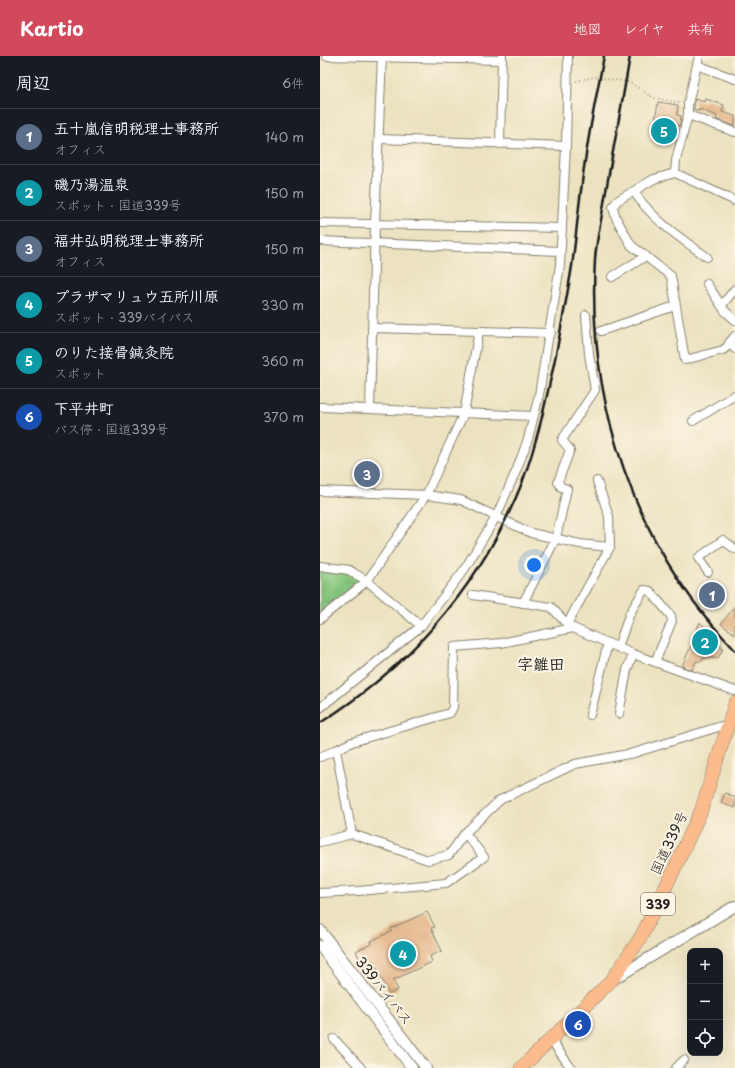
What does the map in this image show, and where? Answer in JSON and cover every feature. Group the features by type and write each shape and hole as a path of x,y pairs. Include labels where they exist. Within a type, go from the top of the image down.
{"highway":[{"name":"国道339号","path":"521,1068 612,980 641,937 701,811 735,703"}],"street":[{"path":"326,56 502,58 500,144"},
{"path":"320,708 421,626 464,570 496,517 517,469 528,439 539,395 551,333 560,265 566,146 568,56"},
{"path":"675,173 676,160 688,115 688,104 699,56"},
{"path":"370,409 374,243 380,139 382,57"},
{"path":"697,65 735,79"},
{"path":"688,115 735,132"},
{"path":"380,139 566,146"},
{"path":"735,201 675,173 654,180 617,201 613,207 616,218 631,245 671,276 685,360 723,350 728,346 732,346 735,336"},
{"path":"634,192 644,206 668,229 707,257"},
{"path":"320,224 562,228"},
{"path":"320,240 560,251"},
{"path":"612,277 646,256"},
{"path":"707,284 735,320"},
{"path":"722,305 735,289"},
{"path":"601,330 675,306"},
{"path":"523,603 556,538 567,489 560,487 558,482 570,450 562,440 595,390 589,354 586,315"},
{"path":"373,328 551,333"},
{"path":"320,619 367,581 426,495 464,413 479,331"},
{"path":"693,422 735,396"},
{"path":"320,407 533,416"},
{"path":"320,756 352,742 450,713 453,707 454,647 501,643 570,626 610,547 609,516 597,481"},
{"path":"320,491 426,495 461,500 531,533 610,547"},
{"path":"708,572 698,558 723,540 735,549"},
{"path":"320,566 349,570 367,581 421,626"},
{"path":"618,647 630,614 644,590 650,591 671,616 672,621 655,662"},
{"path":"473,595 551,607 570,626 633,654 735,691"},
{"path":"590,715 608,643"},
{"path":"619,714 627,670 633,654"},
{"path":"320,842 352,834 428,860 449,855 465,832 500,800 575,764 634,753 728,724"},
{"path":"336,750 352,834"},
{"path":"320,893 446,883 484,857 465,832"},
{"path":"612,980 735,906"},
{"name":"339バイパス","path":"320,930 426,1068"},
{"path":"320,946 412,1068"},
{"path":"334,1039 362,1068"},
{"path":"551,1040 571,1068"},
{"path":"676,1068 684,1060"}],"path":[{"path":"567,85 587,78 607,78 634,84 654,98 688,104"}],"green space":[{"path":"320,570 347,574 359,580 320,614"}],"building":[{"path":"695,99 705,102 706,99 724,105 722,112 735,116 735,126 716,119 717,116 700,109 699,111 694,110"},
{"path":"658,102 678,105 677,115 681,116 680,124 679,126 673,125 671,137 656,135 658,122 655,122"},
{"path":"363,467 375,467 377,480 364,482 364,480 358,480 358,469"},
{"path":"718,585 723,591 704,605 700,598"},
{"path":"735,606 735,634 721,624"},
{"path":"700,622 723,649 718,658 703,658 702,661 696,661 692,670 682,666 696,635 694,634"},
{"path":"725,793 735,797 735,808 721,803"},
{"path":"427,912 435,927 431,928 442,951 430,956 432,962 393,980 398,990 389,994 376,966 365,971 356,951 372,944 371,941 392,931 390,929"}],"railway":[{"path":"320,723 353,700 384,675 440,620 486,555 505,520 522,483 541,422 552,375 572,266 586,151 604,56"},
{"path":"630,56 597,239 595,260 595,314 599,367 609,419 624,470 644,519 669,565 700,609 735,650"}],"place":[{"name":"のりた接骨鍼灸院","path":"664,131"},
{"name":"福井弘明税理士事務所","path":"367,474"},
{"name":"五十嵐信明税理士事務所","path":"712,595"},
{"name":"磯乃湯温泉","path":"705,642"},
{"name":"プラザマリュウ五所川原","path":"403,954"},
{"name":"下平井町","path":"578,1024"}],"district":[{"name":"字雛田","path":"541,664"}]}
